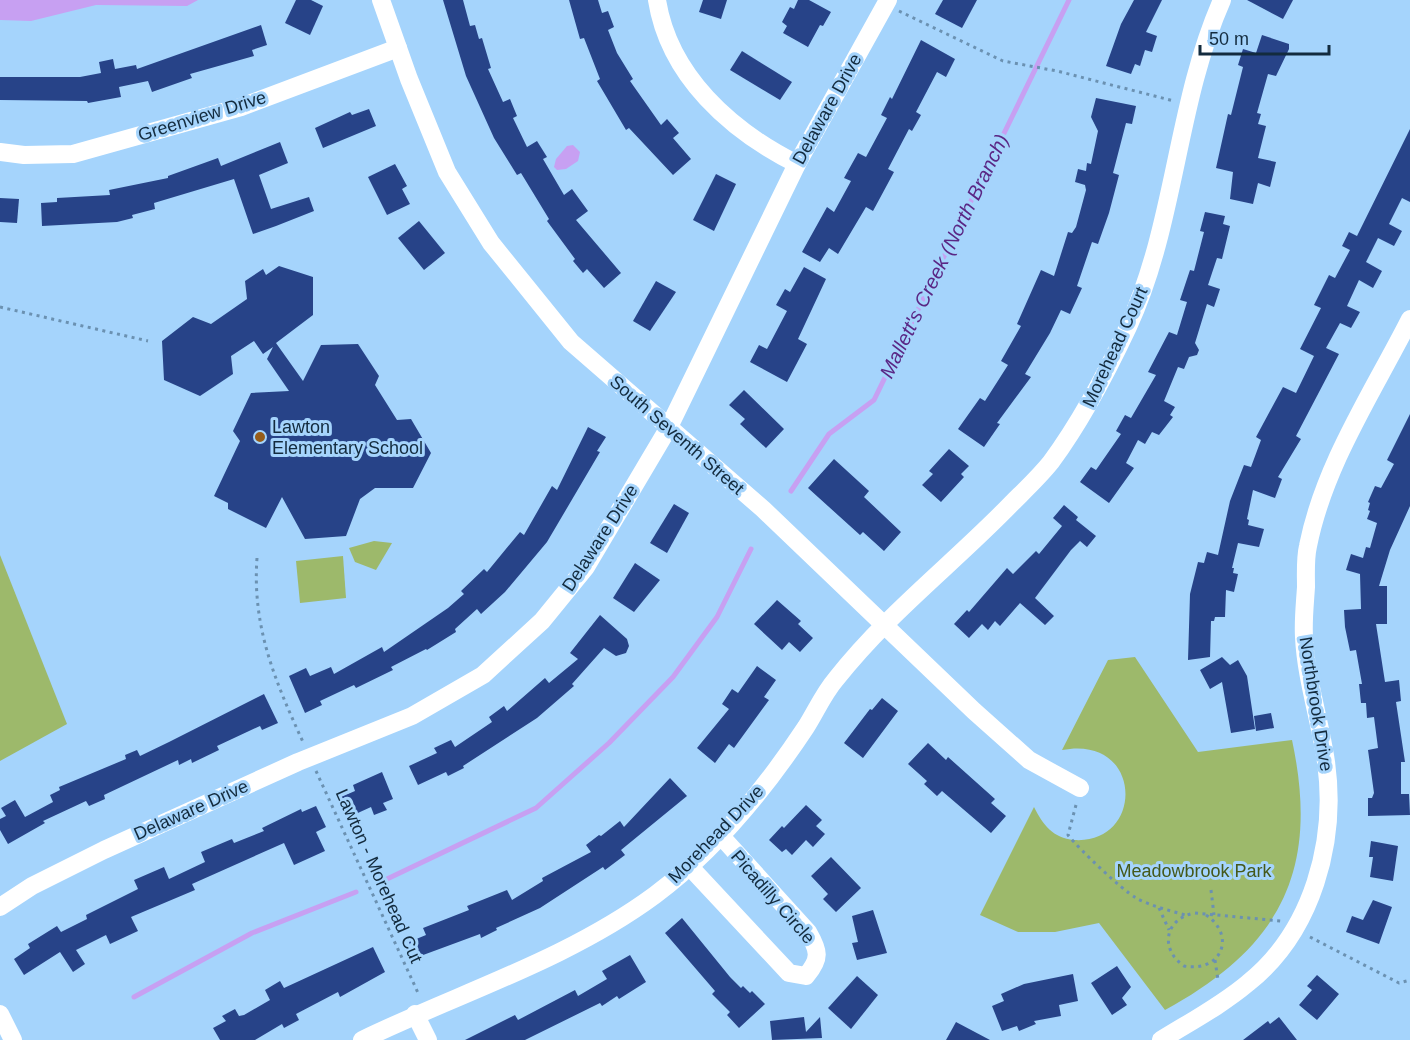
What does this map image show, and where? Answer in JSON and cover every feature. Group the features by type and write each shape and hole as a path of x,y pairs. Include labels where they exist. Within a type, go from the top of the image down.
{"street":[{"name":"South Seventh Street","path":"381,0 447,172 491,243 571,342 622,390 669,427 763,509 1029,760 1080,789"},
{"path":"657,0 660,15 684,72 725,118 763,147 796,164"},
{"name":"Delaware Drive","path":"0,908 32,886 104,850 298,762 412,716 483,675 542,621 586,567 669,427 796,164 888,0"},
{"name":"Morehead Court","path":"884,624 969,548 1049,464 1095,396 1130,322 1154,261 1200,61 1222,0"},
{"name":"Greenview Drive","path":"0,152 24,155 73,154 241,107 398,48"},
{"name":"Northbrook Drive","path":"1161,1040 1249,983 1285,944 1314,886 1324,857 1330,809 1326,762 1304,637 1307,548 1324,492 1410,319"},
{"name":"Morehead Drive","path":"362,1040 596,933 653,897 690,867 768,781 807,726 835,680 884,624"},
{"name":"Picadilly Circle","path":"690,867 782,967 789,973 806,976 816,964 817,948 808,932 720,835"},
{"path":"0,1014 14,1040"},
{"path":"415,1014 428,1040"}],"path":[{"path":"902,12 1003,61 1057,71 1166,100"},
{"path":"0,307 148,341"},
{"path":"257,558 255,584 262,637 305,745"},
{"name":"Lawton - Morehead Cut","path":"315,767 418,996"},
{"path":"1080,789 1068,835 1079,850 1135,897 1159,908 1185,915 1284,921"},
{"path":"1211,890 1214,915"},
{"path":"1159,908 1169,930 1169,951 1175,960 1184,966 1205,966 1215,960 1221,951 1221,930 1206,915"},
{"path":"1169,930 1175,920 1185,915"},
{"path":"1306,934 1399,983 1410,980"},
{"path":"1215,960 1218,980"}],"green space":[{"path":"374,541 392,543 376,570 355,562 349,548"},
{"path":"0,555 67,724 0,761"},
{"path":"343,556 346,598 300,603 296,561"},
{"name":"Meadowbrook Park","path":"1135,657 1198,752 1292,740 1299,786 1300,828 1295,866 1283,900 1264,931 1238,960 1205,986 1165,1010 1099,923 1055,932 1018,932 980,915 1034,807 1050,830 1067,839 1097,837 1114,826 1123,810 1125,791 1121,773 1108,758 1089,749 1062,750 1108,660"}],"shaded area":[{"path":"0,0 198,0 187,6 96,5 31,21 0,20"},
{"path":"573,145 580,152 578,161 566,169 557,170 554,167 556,159 567,146"}],"building":[{"path":"296,0 311,0 323,6 310,35 285,23"},
{"path":"443,0 463,0 470,26 475,25 479,39 482,38 491,68 488,69 503,102 510,99 517,116 513,118 527,147 537,141 547,157 543,159 564,195 572,189 588,211 576,220 621,273 604,288 587,269 583,273 573,261 575,259 547,221 549,219 521,173 517,175 494,138 466,76"},
{"path":"569,0 598,0 602,13 608,11 614,27 608,30 617,53 633,79 630,81 661,125 667,119 679,133 673,138 691,159 673,175 629,128 626,130 597,81 600,79 584,38 580,39"},
{"path":"703,0 727,0 721,19 699,12"},
{"path":"798,0 809,0 831,12 823,26 820,25 808,47 783,33 787,26 782,22 790,7 794,9"},
{"path":"943,0 977,0 962,28 935,14"},
{"path":"1134,0 1162,0 1146,32 1157,36 1152,52 1145,50 1140,66 1135,64 1131,74 1106,66 1121,24"},
{"path":"1247,0 1293,0 1283,19"},
{"path":"261,25 267,45 252,50 254,56 190,74 192,78 152,92 148,81 119,87 121,97 88,103 87,101 0,100 0,77 80,77 101,73 99,62 113,59 115,69 136,65 137,69"},
{"path":"1262,35 1289,44 1289,49 1276,76 1268,74 1257,113 1261,114 1258,124 1266,126 1258,158 1276,162 1270,187 1258,183 1253,204 1230,199 1233,172 1216,168 1228,114 1231,115 1243,67 1238,65 1243,49 1256,53"},
{"path":"921,40 955,59 946,77 937,72 916,112 921,115 912,131 909,129 888,169 894,172 873,211 866,207 838,254 829,248 820,262 802,252 827,207 834,212 851,181 844,178 858,153 866,157 887,118 881,115 890,97 892,99"},
{"path":"742,51 792,82 780,100 730,70"},
{"path":"1096,98 1136,106 1132,124 1126,123 1113,173 1119,175 1109,213 1098,244 1092,242 1077,286 1082,288 1070,314 1061,310 1025,374 1031,377 997,423 1000,424 984,447 958,429 980,398 985,401 1008,365 1001,361 1021,326 1017,324 1041,270 1054,276 1068,232 1072,233 1076,227 1086,190 1085,185 1075,182 1078,169 1086,171 1087,163 1091,164 1098,131 1091,117"},
{"path":"369,109 376,126 323,148 315,128 350,112 352,115"},
{"path":"1410,129 1410,202 1402,198 1389,224 1402,231 1394,246 1378,238 1366,262 1382,271 1373,288 1359,280 1347,306 1360,312 1351,328 1340,323 1326,348 1339,354 1296,436 1301,439 1278,477 1282,479 1275,498 1253,490 1247,519 1249,520 1248,525 1264,529 1259,547 1238,543 1232,568 1234,568 1233,573 1238,574 1234,592 1226,590 1225,617 1215,617 1214,621 1211,621 1210,657 1188,660 1190,594 1198,562 1204,563 1207,552 1218,555 1230,501 1244,465 1251,467 1261,440 1256,437 1283,387 1296,393 1314,356 1300,349 1321,308 1314,305 1329,275 1335,278 1350,250 1342,246 1349,232 1357,236"},
{"path":"280,142 288,163 259,175 271,209 309,197 314,211 276,226 253,234 234,179 154,203 155,209 117,222 42,226 41,203 57,202 57,198 110,195 109,190 168,178 168,176 218,158 221,166"},
{"path":"395,164 407,186 402,189 410,204 387,215 368,177"},
{"path":"716,174 736,184 714,231 693,220"},
{"path":"0,198 19,199 17,223 0,222"},
{"path":"1205,212 1225,216 1223,224 1230,226 1222,259 1217,258 1208,285 1220,289 1214,307 1207,304 1195,343 1199,350 1197,355 1189,357 1184,369 1178,367 1164,401 1175,407 1170,415 1173,417 1159,435 1152,432 1145,444 1138,440 1126,463 1134,468 1109,503 1080,482 1091,467 1096,470 1121,434 1116,431 1125,415 1131,418 1156,375 1148,372 1169,332 1177,335 1187,302 1180,300 1190,270 1194,271 1204,232 1200,231"},
{"path":"419,221 445,253 424,270 398,238"},
{"path":"279,266 313,277 313,315 276,343 303,381 321,345 358,344 379,376 375,385 397,420 411,419 431,453 413,488 375,488 360,499 346,536 305,539 282,497 266,528 228,509 228,503 214,496 240,441 233,431 251,393 289,391 267,359 273,347 263,354 254,341 231,356 233,374 200,396 164,380 162,341 193,317 211,324 247,299 245,281 263,269 266,275"},
{"path":"804,267 826,279 798,339 807,344 787,382 750,362 759,345 767,349 787,311 776,305 785,289 790,292"},
{"path":"656,281 676,292 650,331 633,321"},
{"path":"744,390 784,429 766,448 740,424 745,419 729,405"},
{"path":"1410,414 1410,506 1390,550 1379,586 1387,586 1387,624 1376,624 1385,682 1399,680 1401,701 1396,702 1405,762 1401,762 1401,794 1409,794 1410,815 1368,816 1368,798 1372,798 1374,793 1368,750 1378,748 1374,717 1367,718 1366,703 1361,703 1359,684 1362,684 1356,650 1350,651 1345,627 1344,610 1361,609 1360,574 1346,570 1351,554 1363,558 1366,547 1370,548 1377,523 1367,519 1370,511 1368,502 1375,486 1381,488 1394,464 1387,460"},
{"path":"588,427 606,437 597,451 600,452 547,542 505,592 481,614 477,609 455,629 456,632 427,650 391,667 393,670 356,688 354,685 320,701 322,705 305,713 289,676 306,668 310,676 331,667 334,674 382,647 384,652 448,608 464,594 461,591 484,569 487,572 520,532 524,535 552,486 557,490"},
{"path":"949,449 969,466 961,474 964,477 941,502 922,485 933,474 929,471"},
{"path":"834,459 869,491 864,497 901,532 884,551 863,532 860,535 808,488"},
{"path":"674,504 689,513 667,553 650,543"},
{"path":"1064,505 1078,517 1076,520 1096,536 1087,547 1080,541 1071,550 1035,598 1054,616 1045,625 1020,603 1000,626 995,621 988,630 982,624 969,638 954,624 967,610 969,612 1007,568 1013,574 1036,551 1039,554 1062,526 1053,518"},
{"path":"635,563 660,580 634,612 613,598"},
{"path":"777,600 801,621 798,624 813,638 800,652 789,642 782,650 754,624"},
{"path":"600,615 627,639 629,646 626,653 616,656 604,648 572,684 574,686 537,718 463,766 464,768 448,776 446,772 418,785 409,766 437,753 434,748 451,740 455,747 492,722 489,717 504,706 507,711 545,678 549,683 578,659 570,653"},
{"path":"1222,657 1230,665 1238,660 1247,676 1255,729 1231,733 1222,682 1210,689 1200,670"},
{"path":"757,666 776,680 764,697 769,700 734,748 729,744 715,763 697,748 729,709 722,704 732,689 738,693"},
{"path":"264,694 278,723 262,730 260,726 217,746 219,750 192,763 191,759 179,765 178,760 104,795 105,799 89,806 86,801 43,821 45,823 8,844 0,830 0,819 6,816 1,808 15,800 25,817 53,802 50,795 60,790 59,787 126,759 125,755 137,750 140,756"},
{"path":"882,698 898,711 863,758 844,743 870,709 872,710"},
{"path":"1271,713 1274,728 1256,731 1254,716"},
{"path":"928,743 946,760 948,757 995,799 991,803 1006,816 991,833 942,791 937,796 924,784 927,781 908,764"},
{"path":"382,772 393,799 383,803 387,810 374,815 371,807 349,817 341,797 355,791 353,785"},
{"path":"670,778 687,796 621,850 625,855 605,870 603,867 540,908 496,928 497,930 481,938 480,934 415,958 409,942 426,935 423,928 469,910 467,906 507,890 512,900 543,881 542,878 591,852 586,845 620,821 624,827"},
{"path":"806,805 822,820 816,826 825,834 813,847 806,840 792,855 786,849 782,852 769,840"},
{"path":"316,806 326,827 316,832 325,851 294,865 284,843 192,884 195,890 131,917 138,931 110,944 106,935 76,950 85,964 73,972 60,952 24,975 14,959 30,948 28,944 57,926 61,932 87,919 86,915 138,889 134,880 164,867 169,879 205,862 201,852 232,839 234,843 264,831 262,828 301,809 302,812"},
{"path":"1371,841 1398,846 1393,881 1370,877 1373,857 1369,857"},
{"path":"831,857 861,888 836,912 823,899 828,894 811,876"},
{"path":"1373,900 1392,907 1379,944 1346,932 1352,916 1363,920"},
{"path":"873,910 887,953 857,960 852,943 858,942 852,916"},
{"path":"682,918 730,977 741,988 743,986 750,993 752,991 765,1004 739,1028 727,1015 730,1012 712,994 715,991 665,933"},
{"path":"373,947 385,972 340,997 338,992 296,1014 299,1020 284,1028 282,1024 255,1040 220,1040 213,1028 226,1021 222,1016 235,1009 239,1016 244,1015 270,1000 265,990 280,981 284,988"},
{"path":"630,955 646,982 619,999 617,996 602,1006 600,1003 525,1040 465,1040 515,1015 518,1020 575,990 578,996 607,979 602,971"},
{"path":"1117,966 1131,987 1122,998 1127,1005 1112,1015 1091,983"},
{"path":"1073,974 1078,1001 1059,1005 1061,1016 1034,1021 1036,1024 1019,1031 1017,1026 1002,1031 992,1006 1004,1001 1001,994 1024,984"},
{"path":"1317,975 1339,994 1317,1020 1299,1005 1312,990 1307,986"},
{"path":"857,976 878,995 851,1029 828,1008"},
{"path":"804,1017 806,1032 820,1017 822,1038 772,1040 770,1021"},
{"path":"1279,1017 1297,1040 1243,1040 1268,1021 1270,1024"},
{"path":"956,1022 990,1040 946,1040"}],"waterway":[{"name":"Mallett's Creek (North Branch)","path":"791,491 829,434 874,400 1069,0"},
{"name":"Mallett's Creek (North Branch)","path":"387,879 536,808 609,743 673,677 717,617 751,549"},
{"name":"Mallett's Creek (North Branch)","path":"134,997 252,933 356,892"}],"place":[{"name":"Lawton Elementary School","path":"260,437"}]}
